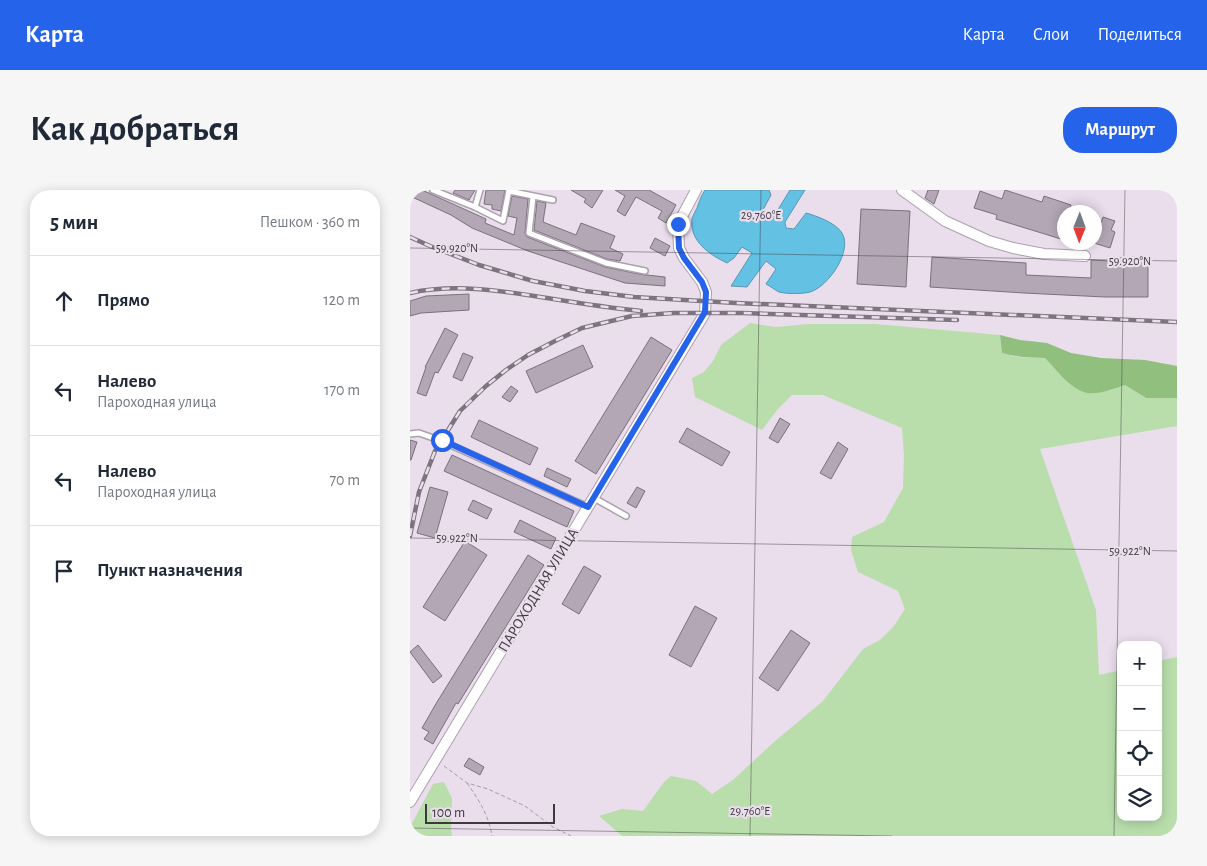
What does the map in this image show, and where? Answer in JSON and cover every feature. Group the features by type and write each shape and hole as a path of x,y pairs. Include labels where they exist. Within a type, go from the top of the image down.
{"street":[{"name":"ПАРОХОДНАЯ УЛИЦА","path":"410,802 705,312 706,292 702,282 679,248 678,224 696,190"},
{"path":"902,190 945,222 989,241 1044,254 1085,256"}],"lane":[{"path":"433,190 503,221 509,191 553,200"},
{"path":"447,196 450,190"},
{"path":"475,207 480,190"},
{"path":"533,197 529,233 606,262 645,271"},
{"path":"410,434 419,433 442,440 626,516"}],"path":[{"path":"435,760 467,783 483,807 490,822 492,836"},
{"path":"467,783 488,789 525,806 553,827 571,836"}],"green space":[{"path":"750,323 775,327 810,324 875,324 1000,335 1002,353 1029,358 1045,358 1110,390 1125,385 1146,398 1177,398 1177,426 1040,449 1096,610 1099,675 1117,671 1117,821 1162,821 1162,660 1177,657 1177,836 622,836 599,816 622,809 643,811 664,782 671,776 696,781 712,794 733,780 774,742 823,701 863,649 880,640 894,626 905,609 898,591 858,572 851,550 852,537 884,522 903,488 904,455 902,428 823,395 792,395 777,410 762,430 695,397 692,378 704,372 713,361 721,345"},
{"path":"1000,335 1020,340 1047,343 1071,353 1101,358 1145,360 1177,366 1177,398 1146,398 1125,385 1096,393 1081,391 1064,378 1045,358 1023,357 1002,353"},
{"path":"444,782 452,798 452,836 410,836 410,827 433,784"}],"water":[{"path":"705,190 769,190 771,195 763,210 766,217 774,216 790,190 805,190 785,222 786,228 794,229 806,213 821,218 839,229 845,240 844,249 837,267 824,283 817,289 807,293 782,293 766,284 776,269 766,261 747,287 731,286 752,253 742,247 734,258 727,263 714,256 697,240 692,227 692,219"}],"building":[{"path":"410,190 422,190 486,219 485,223 514,235 517,218 508,216 512,196 528,199 525,233 527,237 605,267 665,277 665,286 625,283 528,251 472,228 451,215 410,196"},
{"path":"455,190 475,190 469,200 453,193"},
{"path":"486,190 505,190 501,211 492,209 492,205 484,204"},
{"path":"571,190 603,190 592,208 584,202 586,199"},
{"path":"615,190 649,190 676,205 666,223 658,218 662,211 636,197 625,216 617,211 625,196"},
{"path":"928,190 939,190 934,204 925,198"},
{"path":"1005,190 1042,202 1044,196 1071,205 1057,205 1057,238 996,219 997,215 974,208 980,191 1002,199"},
{"path":"537,201 546,203 543,222 576,235 581,223 615,236 610,248 623,254 620,261 607,259 534,230"},
{"path":"861,209 910,211 906,287 857,284"},
{"path":"1103,217 1115,221 1111,230 1115,232 1110,248 1102,246"},
{"path":"655,238 670,246 665,256 650,248"},
{"path":"932,257 1026,263 1026,275 1091,278 1091,260 1109,261 1109,258 1148,257 1148,297 1105,297 930,287"},
{"path":"469,294 469,310 421,313 410,316 410,301 426,296"},
{"path":"445,328 458,335 438,373 435,372 426,396 417,393 425,367"},
{"path":"651,337 672,350 596,474 575,461"},
{"path":"583,345 593,367 536,393 526,371"},
{"path":"463,353 473,357 462,381 453,377"},
{"path":"511,386 518,391 510,402 502,397"},
{"path":"780,418 790,424 778,443 769,438"},
{"path":"479,420 538,448 530,465 471,437"},
{"path":"687,428 730,452 722,466 679,442"},
{"path":"410,440 417,442 411,460 410,460"},
{"path":"838,442 848,449 831,479 820,473"},
{"path":"452,455 574,511 567,527 444,471"},
{"path":"547,468 571,479 567,487 544,476"},
{"path":"430,487 448,492 435,538 417,533"},
{"path":"637,487 645,491 636,508 627,503"},
{"path":"473,500 492,509 487,519 468,510"},
{"path":"520,520 556,538 551,549 514,532"},
{"path":"465,541 487,555 445,621 423,607"},
{"path":"528,555 544,565 458,704 456,703 433,744 424,739 429,732 422,728"},
{"path":"584,566 601,576 579,614 562,604"},
{"path":"695,606 717,618 691,667 669,655"},
{"path":"791,630 810,643 778,691 759,678"},
{"path":"418,645 442,676 433,683 410,652"},
{"path":"469,758 484,767 480,775 464,766"}],"railway":[{"path":"410,237 479,265 533,281 585,291 634,297 1177,322"},
{"path":"410,293 427,290 478,289 641,311"},
{"path":"410,536 419,492 435,451 460,411 486,386 528,355 582,328 632,316 674,313 742,313 957,320"}],"route":[{"path":"442,440 588,507 705,312 706,292 702,282 679,248 678,224"}]}
